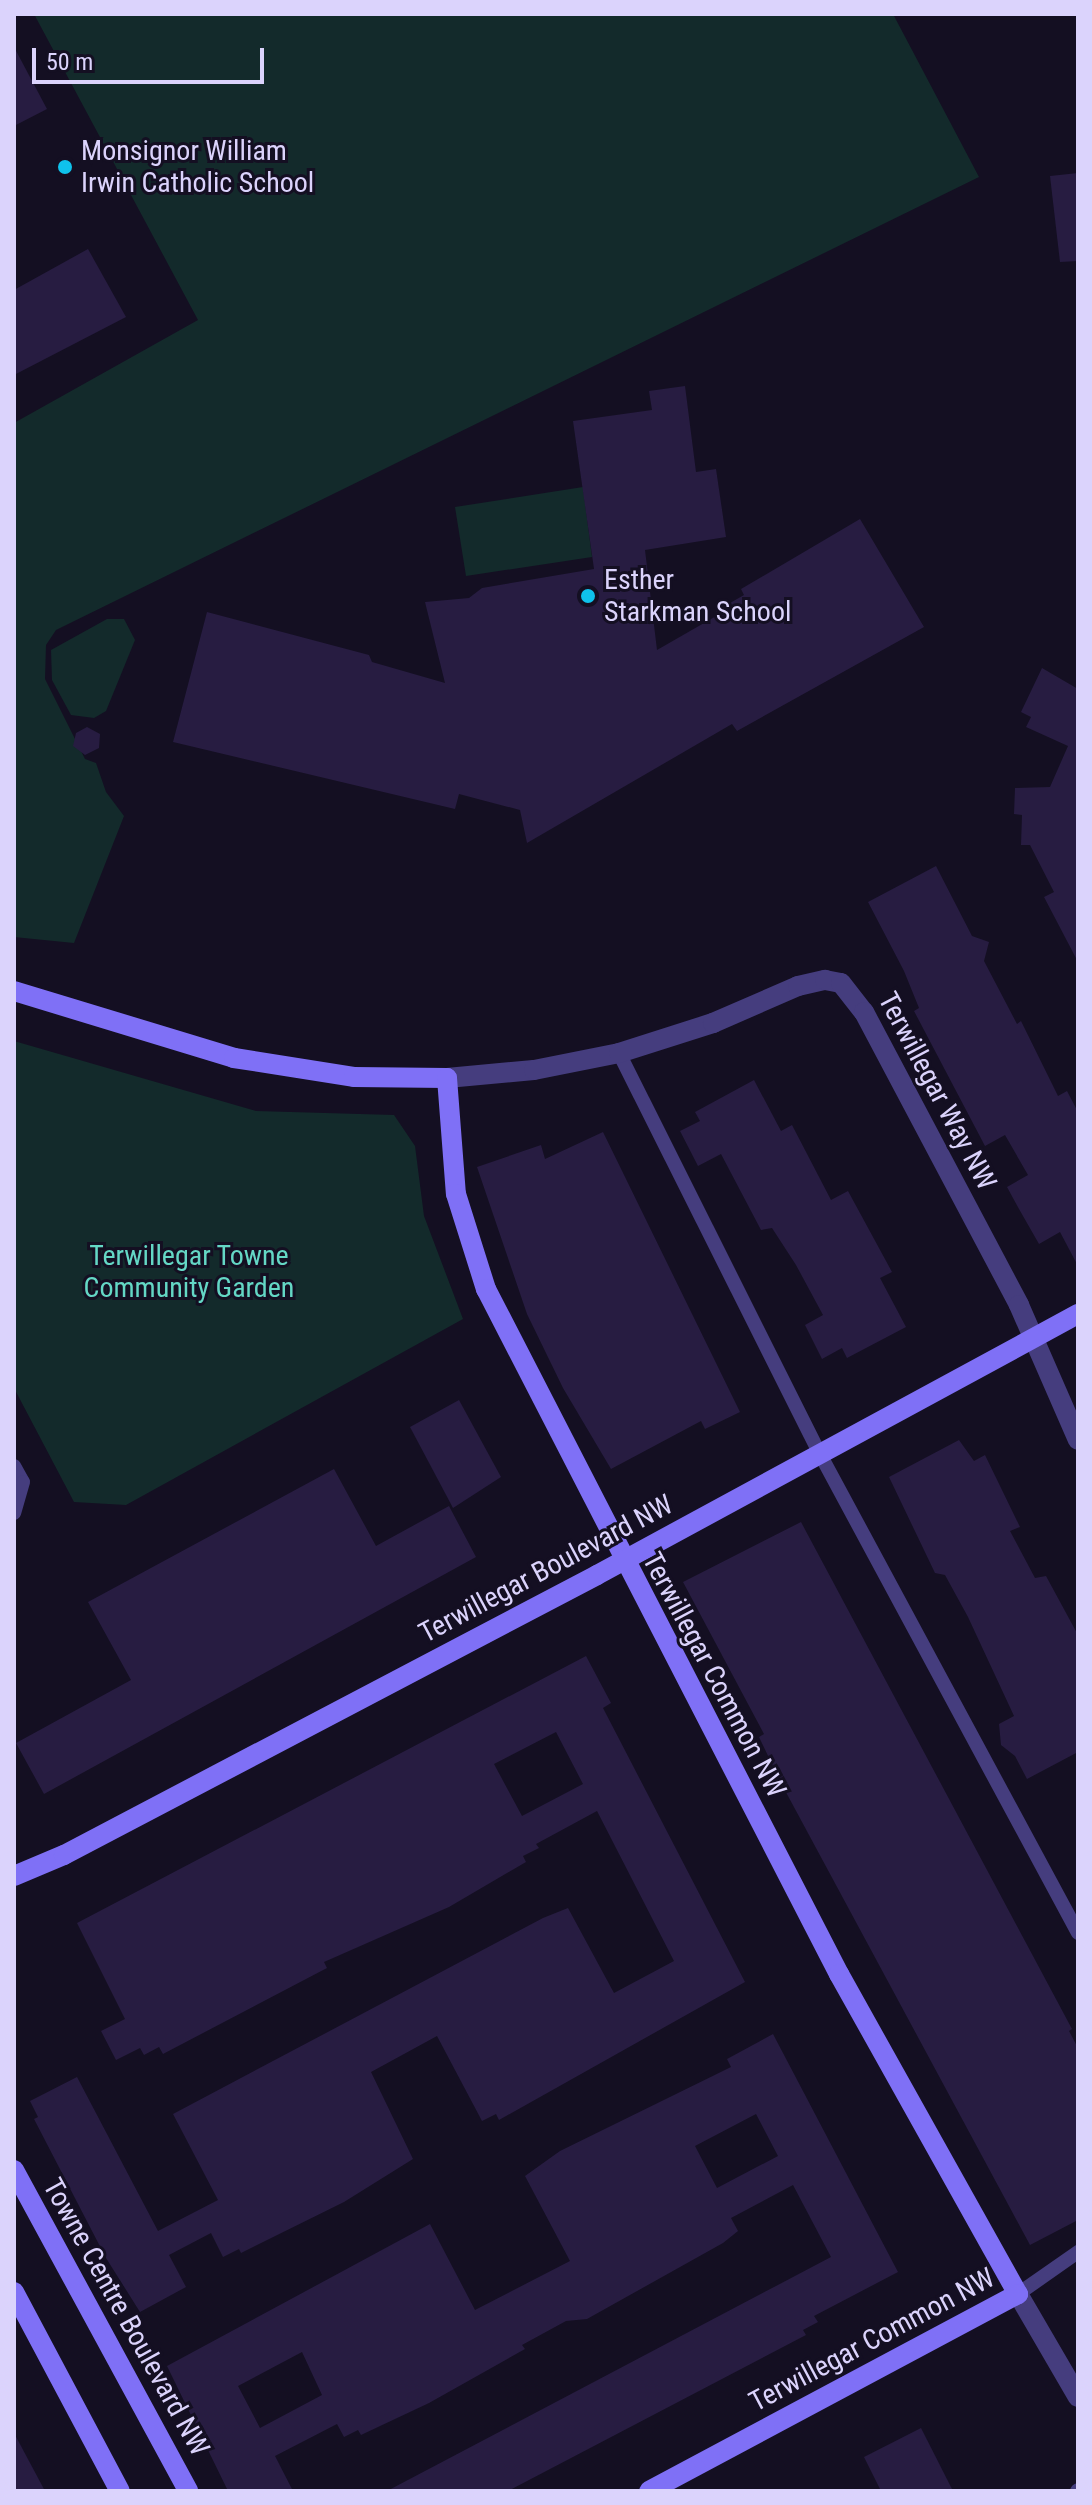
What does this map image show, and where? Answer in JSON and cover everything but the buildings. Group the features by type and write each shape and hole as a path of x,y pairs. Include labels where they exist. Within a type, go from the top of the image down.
{"street":[{"name":"Terwillegar Way NW","path":"447,1078 534,1070 619,1053 713,1023 798,986 825,980 841,983 864,1012 1034,1337"},
{"path":"14,991 234,1058 354,1077 447,1078"},
{"name":"Terwillegar Common NW","path":"447,1078 451,1169 472,1255 623,1561 839,1974 1018,2294 649,2491"},
{"name":"Terwillegar Boulevard NW","path":"14,1876 38,1868 623,1561 1078,1314"},
{"path":"1034,1337 1078,1440"},
{"name":"Terwillegar Boulevard NW","path":"14,1890 38,1868"},
{"name":"Towne Centre Boulevard NW","path":"14,2170 188,2491"},
{"path":"14,2292 120,2491"},
{"path":"1018,2294 1078,2397"}],"lane":[{"path":"619,1053 820,1454 1078,1933"},
{"path":"14,1466 23,1482 14,1513"},
{"path":"1018,2294 1078,2252"}],"green space":[{"path":"34,14 893,14 979,177 56,630 46,645 45,679 85,759 96,763 106,792 124,816 74,943 14,937 14,423 198,320"},
{"path":"583,487 592,557 466,576 455,507"},
{"path":"107,619 124,619 135,640 106,711 94,718 71,715 52,680 51,650"},
{"name":"Terwillegar Towne Community Garden","path":"14,1041 256,1111 394,1115 415,1146 424,1216 463,1319 126,1505 74,1502 14,1388"}],"place":[{"name":"Monsignor William Irwin Catholic School","path":"65,167"},
{"name":"Esther Starkman School","path":"588,596"}]}
